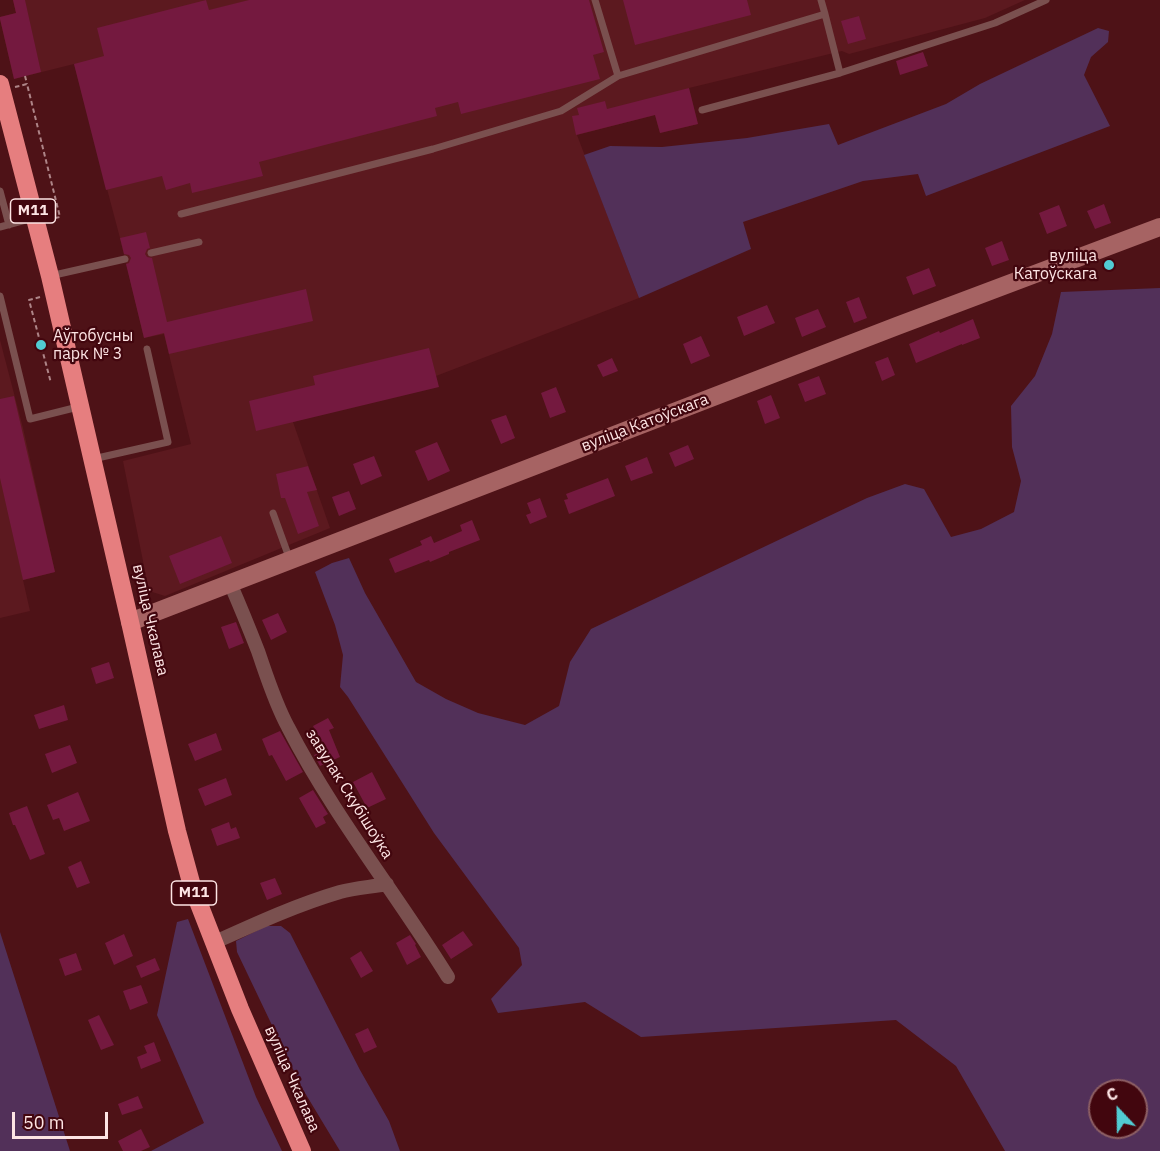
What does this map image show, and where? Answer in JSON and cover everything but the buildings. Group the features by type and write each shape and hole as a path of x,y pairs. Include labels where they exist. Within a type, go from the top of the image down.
{"highway":[{"name":"вуліца Чкалава","path":"5,86 39,219 52,285 177,831 192,886 245,1020 303,1151"}],"main road":[{"name":"вуліца Катоўскага","path":"130,622 1160,227"}],"street":[{"name":"завулак Скубішоўка","path":"231,583 287,726 314,775 448,977"},
{"path":"213,942 314,900 387,884"}],"lane":[{"path":"595,0 618,76"},
{"path":"821,0 840,73"},
{"path":"702,110 840,73 995,23 1046,0"},
{"path":"181,214 433,149 561,111 618,76 825,14"},
{"path":"0,191 9,225"},
{"path":"0,227 39,219"},
{"path":"151,254 199,243"},
{"path":"52,285 125,259"},
{"path":"0,296 30,419 81,406"},
{"path":"93,459 168,442 147,349"},
{"path":"273,513 290,560"}],"path":[{"path":"25,76 60,216 39,219"},
{"path":"5,86 27,84"},
{"path":"51,383 29,300 52,285"}],"shaded area":[{"path":"13,0 1025,0 985,18 849,54 842,51 689,88 698,124 660,133 655,115 577,135 639,298 436,376 293,422 330,528 165,596 149,591 123,461 191,444 164,334 144,338 74,64 14,79 0,19 0,17 16,13"},
{"path":"1098,28 1109,31 1108,42 1091,57 1084,75 1110,126 926,196 918,174 863,181 743,222 751,249 639,298 584,155 610,146 662,147 747,138 829,124 838,145 946,104 980,84"},
{"path":"1160,288 1160,1151 1005,1151 956,1066 896,1020 641,1037 585,1002 498,1013 491,999 522,965 519,948 434,833 340,687 343,655 335,625 315,572 332,563 349,558 365,593 416,682 478,713 525,725 559,706 570,662 591,629 867,498 905,484 924,489 951,537 981,529 1014,512 1021,481 1012,447 1011,406 1035,376 1052,334 1061,292"},
{"path":"0,340 23,428 55,572 23,580 30,611 0,618"},
{"path":"188,919 256,1097 282,1151 151,1151 204,1123 157,1015 177,922"},
{"path":"266,926 281,926 290,933 360,1070 389,1121 400,1151 340,1151 302,1088 237,952 236,941"},
{"path":"0,932 70,1151 0,1151"}],"place":[{"name":"вуліца Катоўскага","path":"1109,265"},
{"name":"Аўтобусны парк № 3","path":"41,345"}]}
